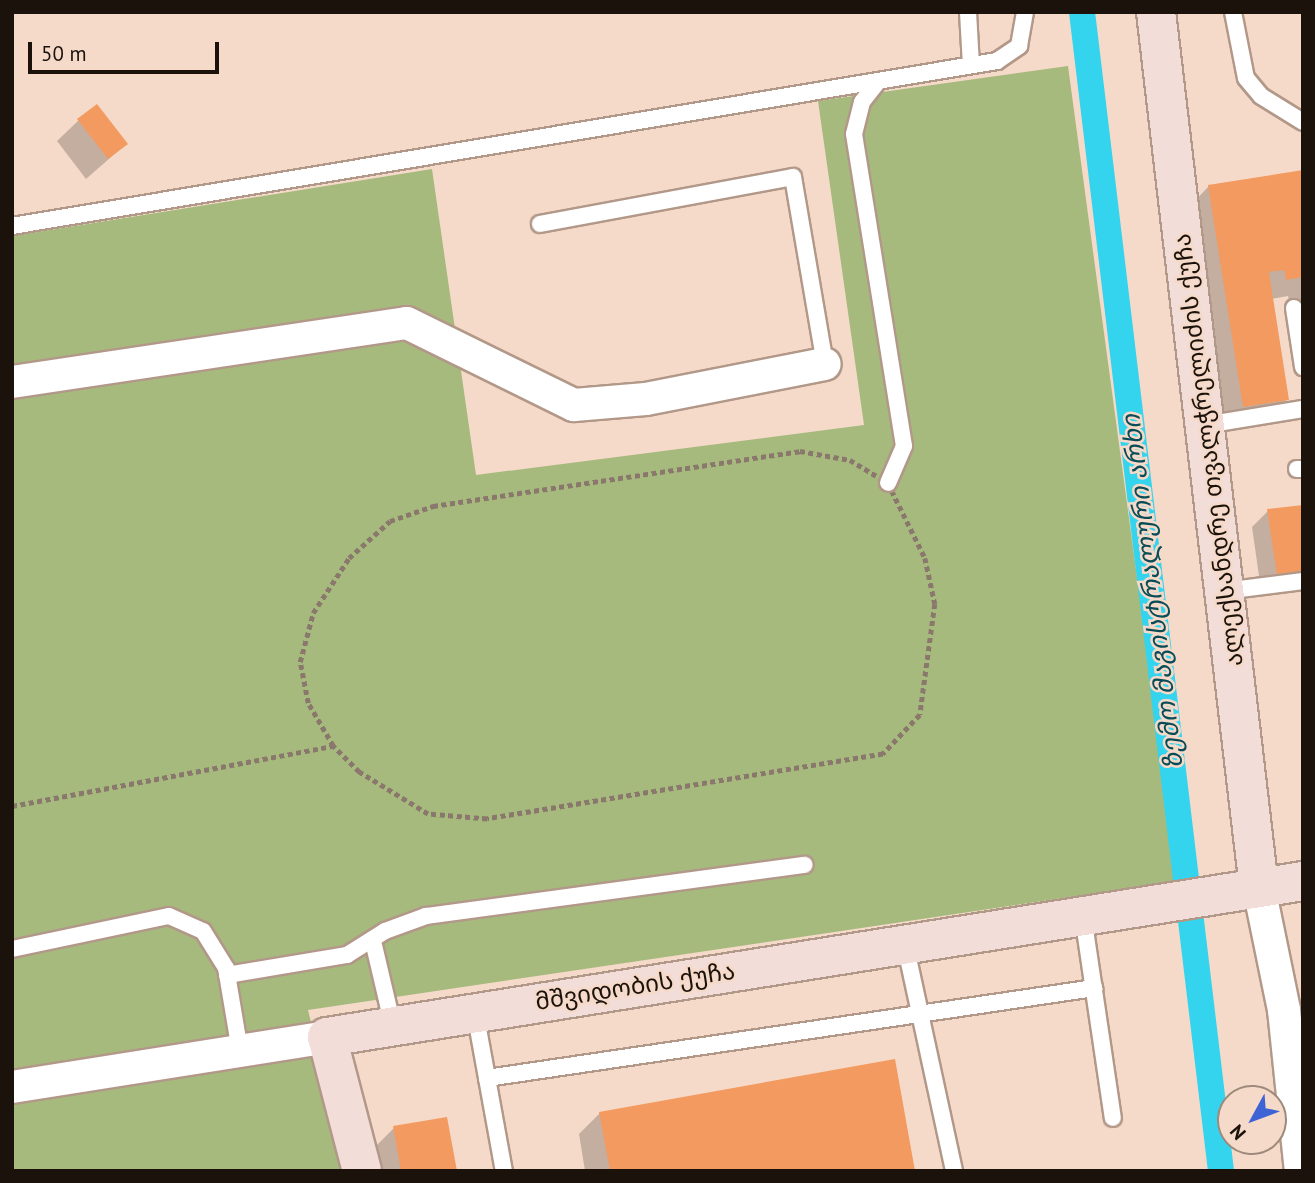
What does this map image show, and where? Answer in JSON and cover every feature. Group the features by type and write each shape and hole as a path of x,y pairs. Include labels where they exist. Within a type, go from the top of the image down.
{"street":[{"name":"ალექსანდრე თვალჭრელიძის ქუჩა","path":"1156,12 1224,591 1243,891"},
{"path":"12,382 407,323 574,405 646,399 825,363"},
{"name":"მშვიდობის ქუჩა","path":"12,1087 1083,913 1303,881"},
{"path":"1243,891 1284,1010 1301,1171"},
{"path":"327,1037 362,1171"}],"lane":[{"path":"968,12 971,65"},
{"path":"12,226 876,84 997,61 1019,46 1024,12"},
{"path":"1233,12 1246,78 1261,96 1303,122"},
{"path":"876,84 862,102 855,134 904,446 887,483"},
{"path":"540,224 793,177 825,363"},
{"path":"1294,308 1303,367"},
{"path":"1205,425 1303,409"},
{"path":"1224,591 1303,581"},
{"path":"227,975 347,955 426,916 805,865"},
{"path":"1083,913 1114,1118"},
{"path":"12,949 169,916 202,931 227,975 240,1051"},
{"path":"373,941 393,1026"},
{"path":"905,942 916,1015 954,1171"},
{"path":"487,1079 1094,988"},
{"path":"475,1012 504,1171"}],"path":[{"path":"800,451 850,460 887,483 925,558 935,604 920,715 883,754 487,820 428,814 398,801 333,746 308,703 300,662 313,613 349,558 390,521 433,506 800,451"},
{"path":"12,806 333,746"}],"green space":[{"path":"1068,66 1178,881 308,1010 348,1171 12,1171 12,236 432,169 476,475 864,425 818,101"}],"building":[{"path":"97,104 128,144 108,159 77,119"},
{"path":"1303,170 1303,277 1286,280 1284,270 1269,272 1289,400 1243,407 1208,185"},
{"path":"1303,505 1303,571 1277,575 1267,509"},
{"path":"895,1059 915,1171 610,1171 599,1112"},
{"path":"447,1117 457,1171 401,1171 393,1126"}],"waterway":[{"name":"ზემო მაგისტრალური არხი","path":"1082,12 1221,1171"}]}
